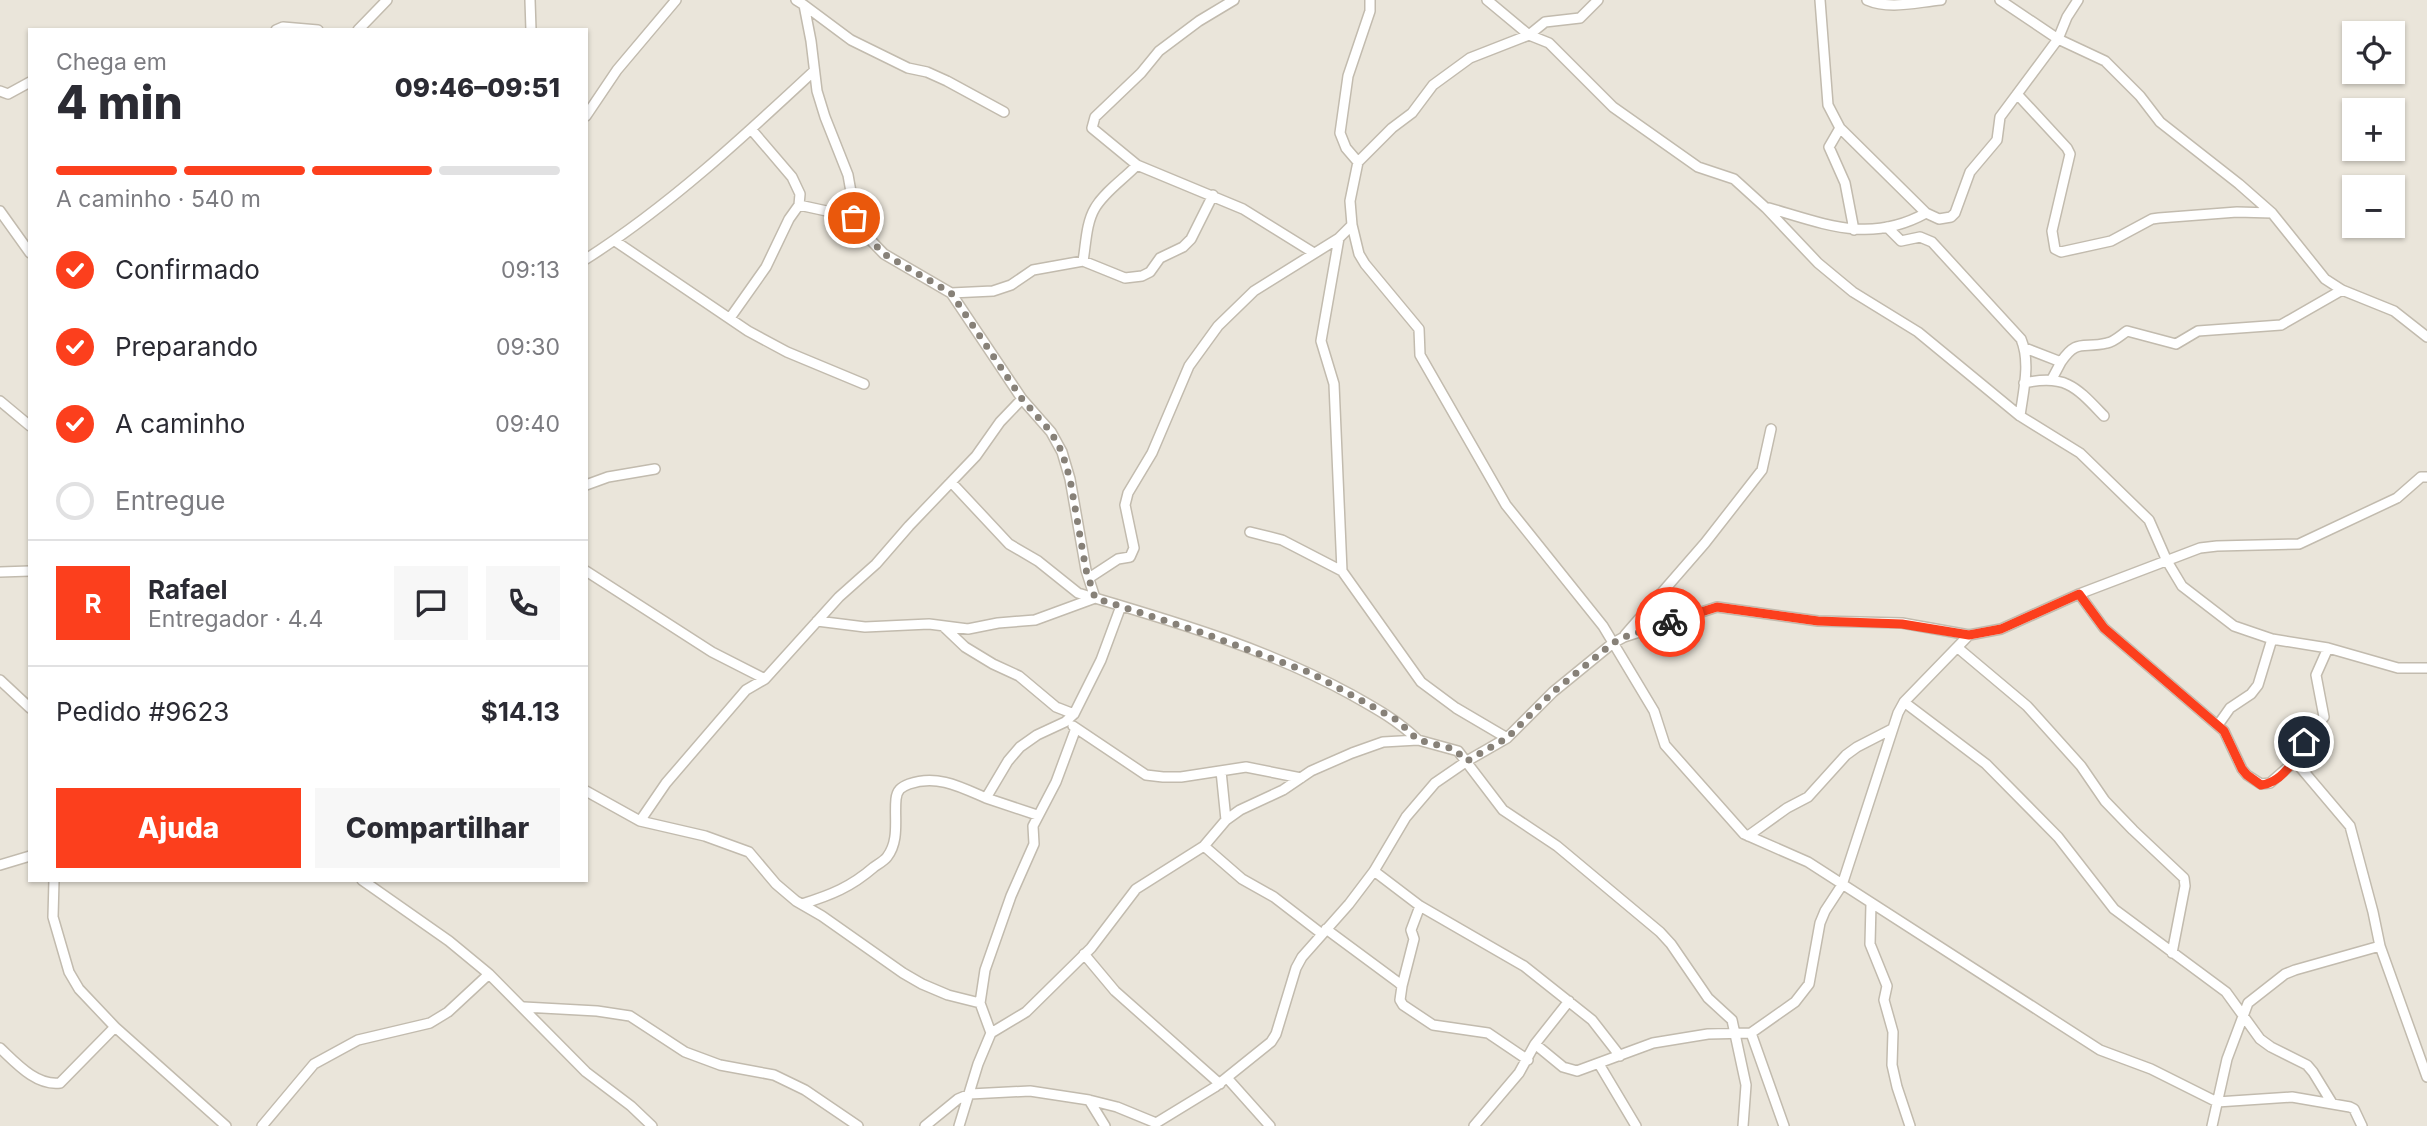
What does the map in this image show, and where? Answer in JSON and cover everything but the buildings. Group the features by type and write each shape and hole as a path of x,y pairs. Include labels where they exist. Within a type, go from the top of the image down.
{"street":[{"path":"360,28 387,0"},
{"path":"530,0 531,28"},
{"path":"588,113 617,70 676,0"},
{"path":"1234,0 1199,21 1159,51 1141,74 1095,117 1092,122 1094,131 1137,165 1243,209 1314,253"},
{"path":"1359,162 1346,148 1340,133 1348,76 1370,11 1370,0"},
{"path":"1487,0 1530,35 1549,43 1613,107 1698,167 1734,179 1826,270 1853,292 1917,332 2020,416 2080,453 2147,517 2182,586 2234,626 2272,639 2328,648 2398,668 2427,668"},
{"path":"1598,0 1580,18 1545,22 1530,35 1476,55 1433,85 1412,113 1392,128 1359,162 1350,195 1352,225 1359,254 1365,264 1419,329 1420,355 1506,505 1590,606 1654,711 1669,751 1748,836 1808,862 2100,1050 2151,1069 2217,1102 2292,1097 2332,1103 2354,1110 2362,1126"},
{"path":"1820,0 1828,105 1840,128 1926,213 1939,219 1947,219 1955,213 1970,172 1997,140 2000,117 2059,39 2067,17 2078,0"},
{"path":"1867,0 1890,5 1941,0"},
{"path":"2000,0 2059,39 2105,61 2140,96 2161,122 2272,213 2318,272 2342,290 2394,311 2427,337"},
{"path":"800,3 811,41 814,71 825,117 848,175 857,226 884,254 951,293 1022,399 1051,432 1062,452 1070,479 1095,598"},
{"path":"800,3 851,40 908,68 928,72 1003,112"},
{"path":"281,28 298,28"},
{"path":"588,258 615,241 718,159 814,71"},
{"path":"3,94 28,83"},
{"path":"2017,94 2070,154 2052,231 2056,249 2061,252 2111,241 2159,218 2236,212 2272,213"},
{"path":"1840,128 1829,147 1845,183 1854,230"},
{"path":"730,318 766,267 789,219 799,205 800,194 792,177 751,129"},
{"path":"1083,261 1090,220 1095,209 1105,195 1137,165"},
{"path":"951,293 993,291 1011,285 1033,270 1083,261 1125,278 1142,276 1150,272 1160,258 1183,247 1191,239 1213,195"},
{"path":"799,205 854,218"},
{"path":"1766,208 1841,229 1854,230 1887,227 1911,221 1926,213"},
{"path":"0,211 28,250"},
{"path":"1089,578 1118,559 1133,554 1135,548 1125,505 1128,493 1152,453 1189,366 1217,326 1255,291 1339,237 1352,225"},
{"path":"1887,227 1900,241 1920,237 1932,242 2021,339 2025,348 2020,416"},
{"path":"1339,237 1321,341 1334,384 1342,571"},
{"path":"615,241 748,331 787,352 864,384"},
{"path":"2052,379 2069,350 2076,346 2106,343 2127,331 2176,344 2198,331 2281,325 2342,290"},
{"path":"2025,348 2061,362"},
{"path":"2024,383 2052,379 2072,388 2104,416"},
{"path":"640,821 666,783 746,690 765,679 839,597 876,564 976,456 1000,422 1022,399"},
{"path":"0,401 28,424"},
{"path":"1624,637 1705,543 1762,470 1771,429"},
{"path":"588,484 608,477 655,469"},
{"path":"925,1126 958,1098 970,1094 1030,1091 1117,1107 1155,1124 1224,1081 1274,1039 1296,968 1302,957 1349,904 1374,871 1411,810 1435,783 1507,738 1553,692 1624,637 1717,607 1818,621 1902,624 1969,635 2001,629 2079,594 2200,548 2300,544 2397,498 2421,477 2427,477"},
{"path":"951,482 1009,544 1038,561 1078,593 1203,633 1311,673 1397,720 1418,740"},
{"path":"1250,532 1282,540 1342,571 1421,682 1455,708 1507,738"},
{"path":"0,572 28,571"},
{"path":"588,572 712,652 765,679"},
{"path":"2079,594 2104,628 2218,724 2242,769 2261,785 2270,783 2295,761 2304,742 2324,717 2316,675 2328,648"},
{"path":"817,621 864,627 929,624 968,629 1035,620 1095,598"},
{"path":"986,798 1008,761 1020,747 1037,735 1065,722 1074,714 1101,660 1121,606"},
{"path":"944,627 965,647 1019,676 1056,707 1074,714"},
{"path":"1535,1044 1567,1069 1577,1071 1653,1043 1708,1034 1751,1033 1795,1002 1806,989 1825,911 1842,885 1892,729 1904,702 1969,635"},
{"path":"2218,724 2230,708 2251,694 2258,685 2272,639"},
{"path":"1958,648 2027,706 2081,766 2105,800 2184,877 2185,886 2172,953"},
{"path":"0,680 28,706"},
{"path":"1904,702 1986,764 2058,837 2114,909 2226,992 2260,1039 2307,1065 2314,1072 2332,1103"},
{"path":"1065,722 1146,775 1181,777 1247,767 1301,778"},
{"path":"991,1033 980,1003 985,970 1011,896 1034,844 1033,826 1037,815 1056,782 1076,728"},
{"path":"1748,836 1787,808 1808,797 1846,755 1892,729"},
{"path":"959,1126 978,1064 991,1033 1026,1012 1084,954 1136,889 1204,846 1226,820 1240,810 1368,747 1397,740 1418,740 1454,749 1467,761 1503,810 1557,846 1671,944 1707,998 1732,1020 1746,1085 1743,1126"},
{"path":"2295,761 2350,826 2373,912 2379,946 2427,1077"},
{"path":"1221,772 1226,820"},
{"path":"803,904 837,893 863,877 887,856 896,827 898,790 921,779 953,783 986,798 1037,815"},
{"path":"588,792 640,821 705,836 749,852 776,884 922,984 948,995 980,1003"},
{"path":"1204,846 1242,879 1274,897 1402,986"},
{"path":"0,865 28,857"},
{"path":"1374,871 1420,906 1524,966 1597,1026 1620,1056"},
{"path":"54,882 54,928 69,972 79,989 115,1027 226,1126"},
{"path":"365,882 429,926 489,974 586,1072 653,1126"},
{"path":"1871,904 1870,944 1887,986 1884,1000 1893,1031 1892,1065 1910,1126"},
{"path":"1420,906 1411,930 1414,939 1402,986 1400,1000 1403,1005 1433,1025 1489,1033 1528,1060"},
{"path":"2212,1126 2227,1059 2243,1014 2255,996 2285,974 2379,946"},
{"path":"1084,954 1115,991 1224,1081 1270,1126"},
{"path":"262,1126 314,1064 358,1040 430,1023 448,1012 489,974"},
{"path":"1474,1126 1528,1060 1535,1044 1569,1001"},
{"path":"524,1007 597,1011 630,1016 685,1052 720,1065 774,1075 805,1090 858,1126"},
{"path":"0,1048 17,1065 40,1080 60,1083 115,1027"},
{"path":"1751,1033 1784,1126"},
{"path":"1599,1064 1636,1126"},
{"path":"1089,1100 1105,1126"}],"shaded area":[{"path":"0,0 2427,0 2427,1126 0,1126"}],"way so far":[{"path":"854,218 857,226 884,254 951,293 1022,399 1051,432 1062,452 1070,479 1086,570 1095,598 1203,633 1311,673 1397,720 1418,740 1454,749 1467,761 1507,738 1553,692 1613,643 1670,622"}],"route":[{"path":"1670,622 1717,607 1818,621 1902,624 1969,635 2001,629 2079,594 2104,628 2218,724 2242,769 2261,785 2270,783 2295,761 2304,742"}]}
